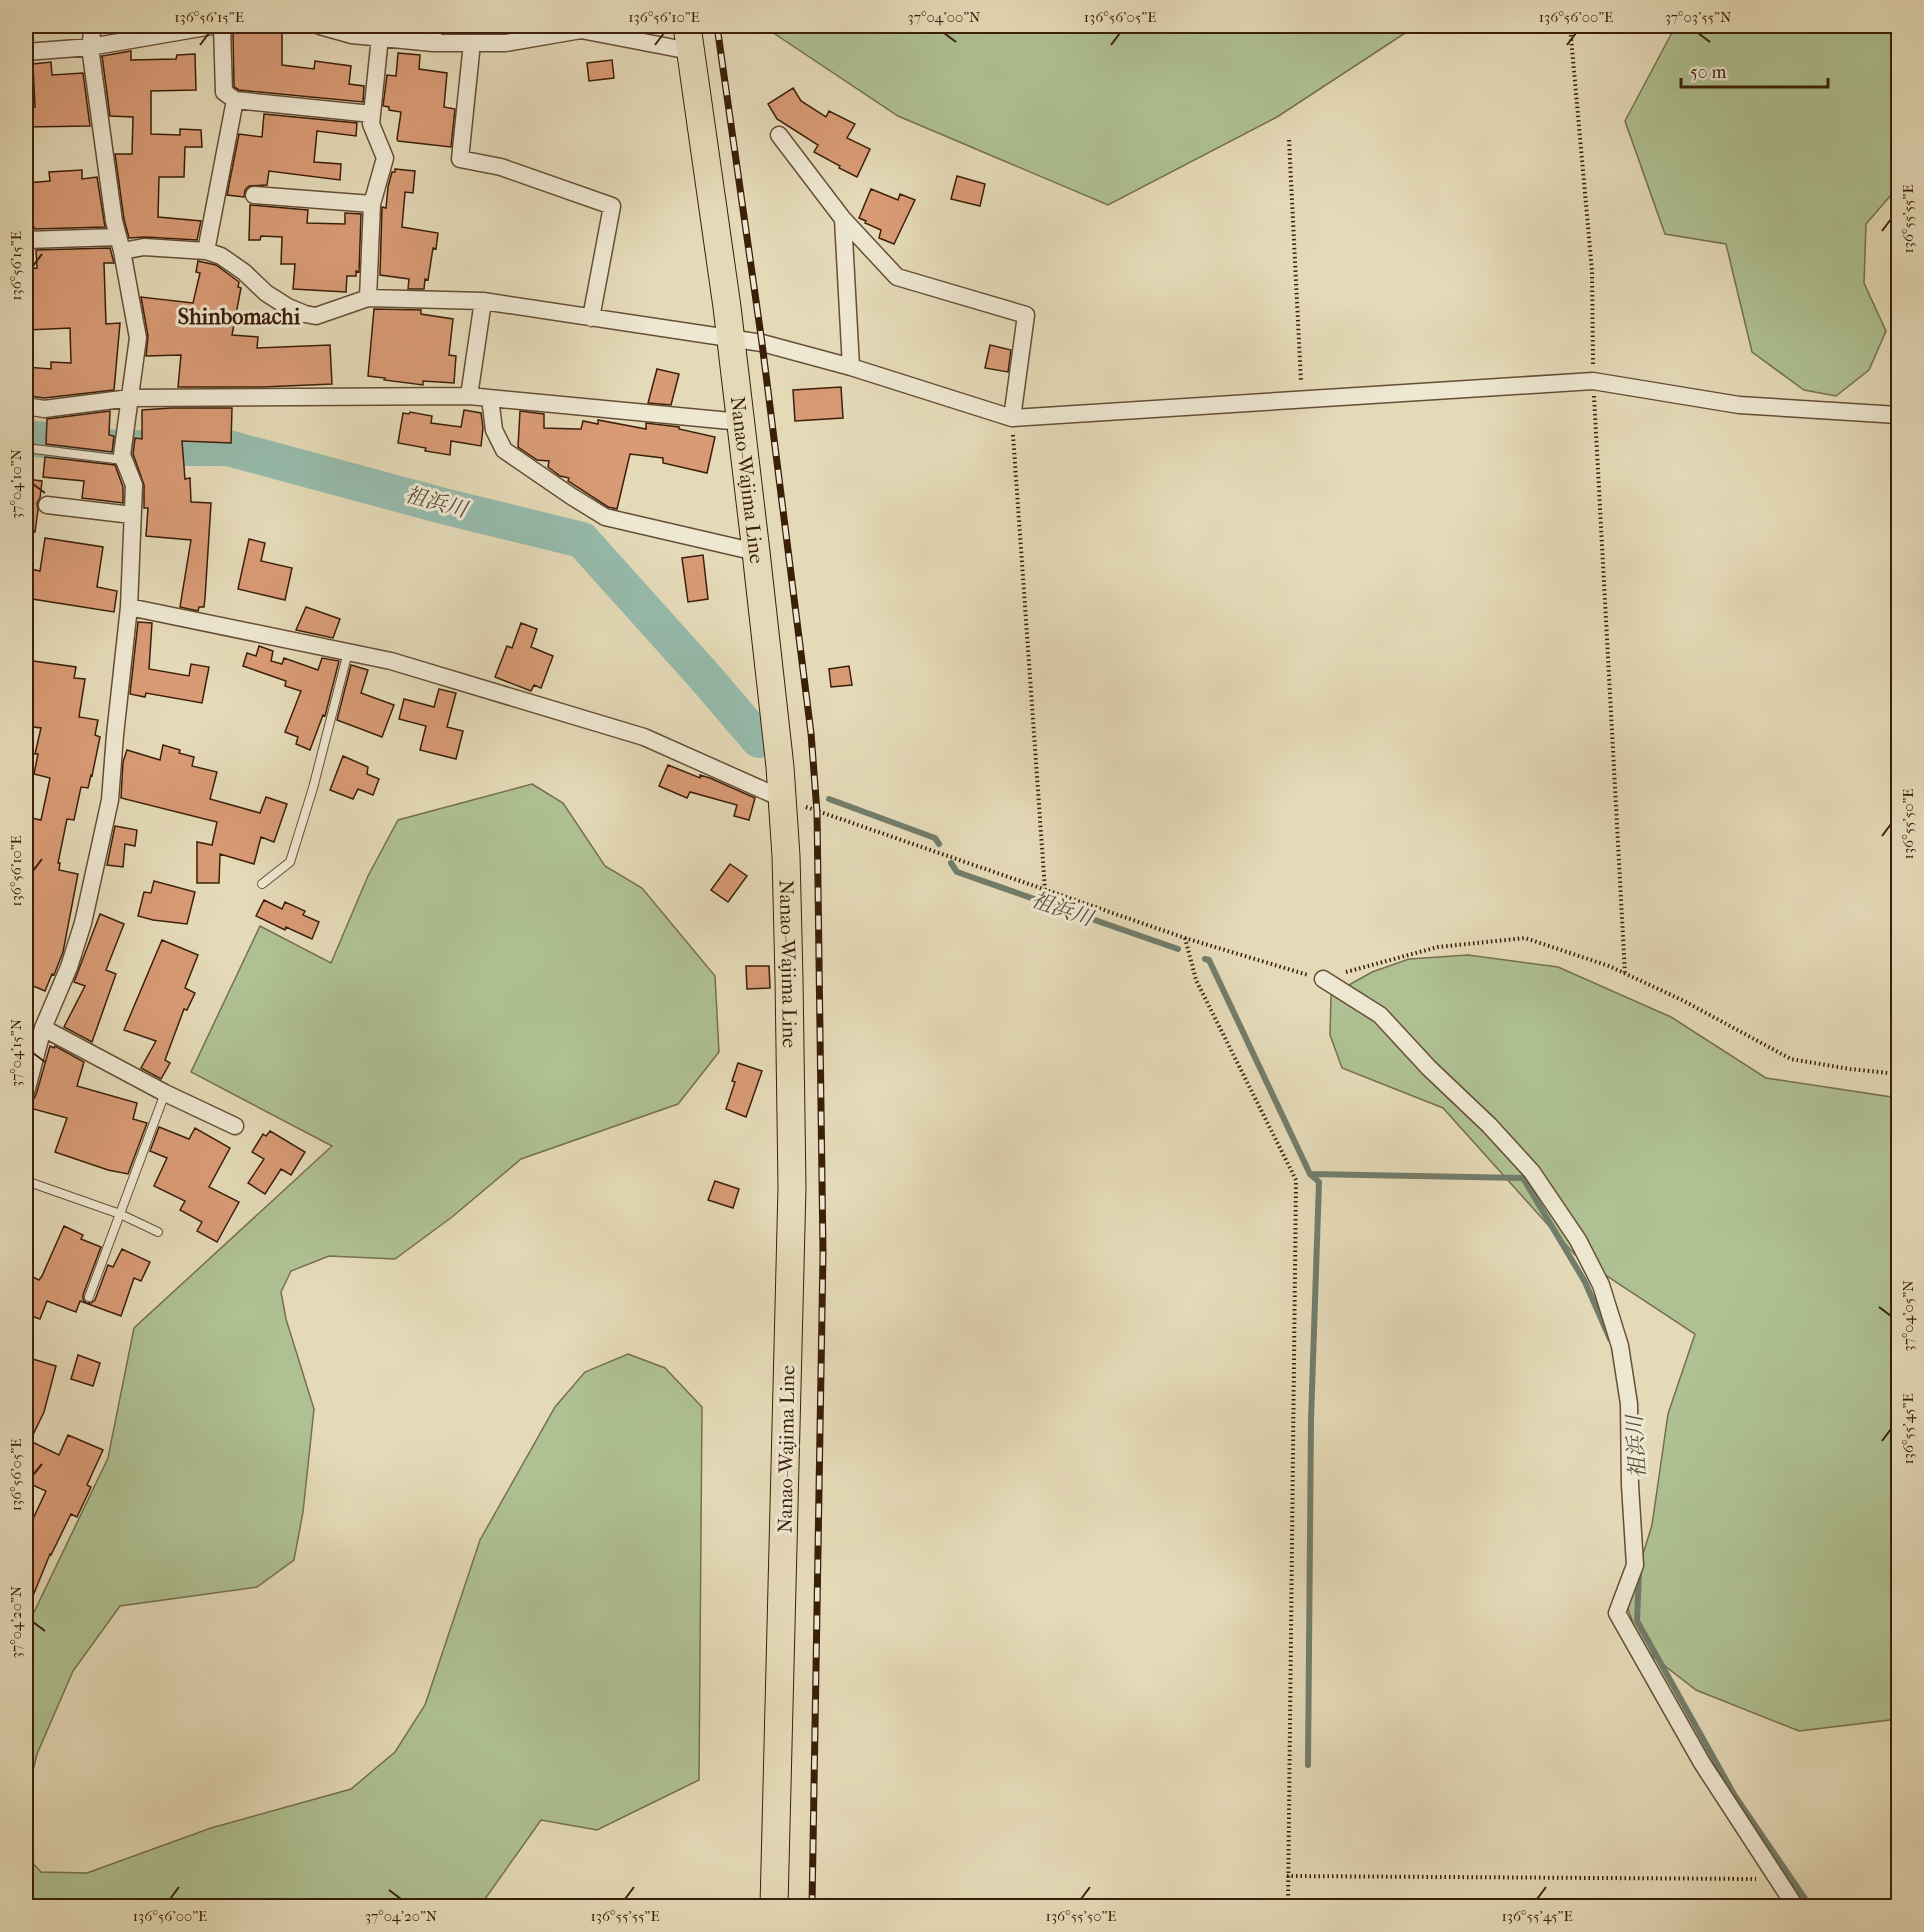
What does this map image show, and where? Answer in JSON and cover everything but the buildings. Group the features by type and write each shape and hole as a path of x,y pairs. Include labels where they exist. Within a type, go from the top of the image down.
{"main road":[{"name":"Nanao-Wajima Line","path":"688,38 741,422 778,756 786,856 792,1187 774,1906"}],"street":[{"path":"26,1092 43,1028 69,967 83,923 110,800 129,607 134,485 124,452 138,338 114,221 90,47 93,26"},
{"path":"26,52 90,47 212,26"},
{"path":"222,26 224,92 235,100 372,114"},
{"path":"320,26 352,35 433,43 506,43 581,30 688,38"},
{"path":"433,26 433,43"},
{"path":"368,298 372,204 385,158 371,124 380,37"},
{"path":"472,43 460,159 501,167 612,206 591,318"},
{"path":"206,251 235,100"},
{"path":"779,135 843,219 897,276 1026,315 1012,418"},
{"path":"254,195 372,204"},
{"path":"843,219 851,367"},
{"path":"26,240 206,251 221,256 244,272 266,293 288,307 316,316 368,298 483,301 762,343 851,367 1012,418 1593,381 1739,405 1899,415"},
{"path":"469,396 483,301"},
{"path":"26,406 44,409 130,398 469,396 741,422"},
{"path":"490,398 494,430 504,450 605,517 756,552"},
{"path":"47,505 132,515"},
{"path":"129,607 391,661 644,737 781,798"},
{"path":"1323,980 1380,1015 1532,1172 1578,1240 1601,1285 1620,1346 1629,1404 1630,1485 1635,1565 1617,1613 1702,1762 1795,1906"},
{"path":"43,1028 165,1093 235,1126"}],"lane":[{"path":"26,448 124,452"},
{"path":"262,884 290,862 313,788 348,652"},
{"path":"89,1297 165,1093"},
{"path":"26,1181 120,1214 158,1232"}],"path":[{"path":"1570,26 1592,271 1593,381 1625,974"},
{"path":"1289,140 1302,400"},
{"path":"1012,418 1044,890"},
{"path":"781,798 1185,938 1323,980 1438,946 1526,938 1609,966 1682,1000 1791,1059 1899,1074"},
{"path":"1185,938 1196,980 1296,1180 1288,1906"},
{"path":"1287,1876 1777,1879"}],"green space":[{"path":"763,26 1416,26 1277,117 1108,205 898,116"},
{"path":"1674,26 1898,26 1898,187 1866,224 1864,283 1886,331 1869,370 1836,396 1804,390 1752,352 1726,244 1665,234 1625,121"},
{"path":"532,784 563,803 605,866 642,888 715,976 719,1052 678,1104 521,1159 452,1217 395,1259 329,1256 291,1271 281,1292 286,1319 314,1409 303,1512 294,1560 257,1587 120,1606 73,1671 37,1754 26,1800 26,1629 108,1458 134,1328 332,1146 191,1072 260,926 331,963 368,876 398,820"},
{"path":"1468,955 1558,967 1671,1017 1766,1078 1898,1098 1898,1719 1799,1731 1696,1690 1642,1648 1627,1606 1652,1525 1668,1414 1695,1334 1575,1255 1443,1108 1342,1068 1330,1035 1331,995 1372,972 1409,959"},
{"path":"628,1354 665,1368 702,1407 699,1780 597,1830 541,1820 480,1906 26,1906 26,1856 41,1872 87,1873 211,1828 351,1789 395,1752 425,1705 480,1540 555,1407 585,1372"}],"waterway":[{"name":"祖浜川","path":"26,438 116,448 228,448 443,506 582,540 759,740"},
{"name":"祖浜川","path":"829,799 935,838 939,844"},
{"name":"祖浜川","path":"951,863 957,872 1178,949"},
{"name":"祖浜川","path":"1205,959 1209,960 1310,1174 1319,1182 1311,1420 1308,1765"},
{"name":"祖浜川","path":"1310,1174 1523,1178 1585,1282 1610,1339"},
{"name":"祖浜川","path":"1639,1572 1637,1621 1735,1796 1810,1906"}],"railway":[{"path":"717,26 762,343 811,733 817,812 823,1253 812,1906"}],"district":[{"name":"Shinbomachi","path":"239,316"}]}
